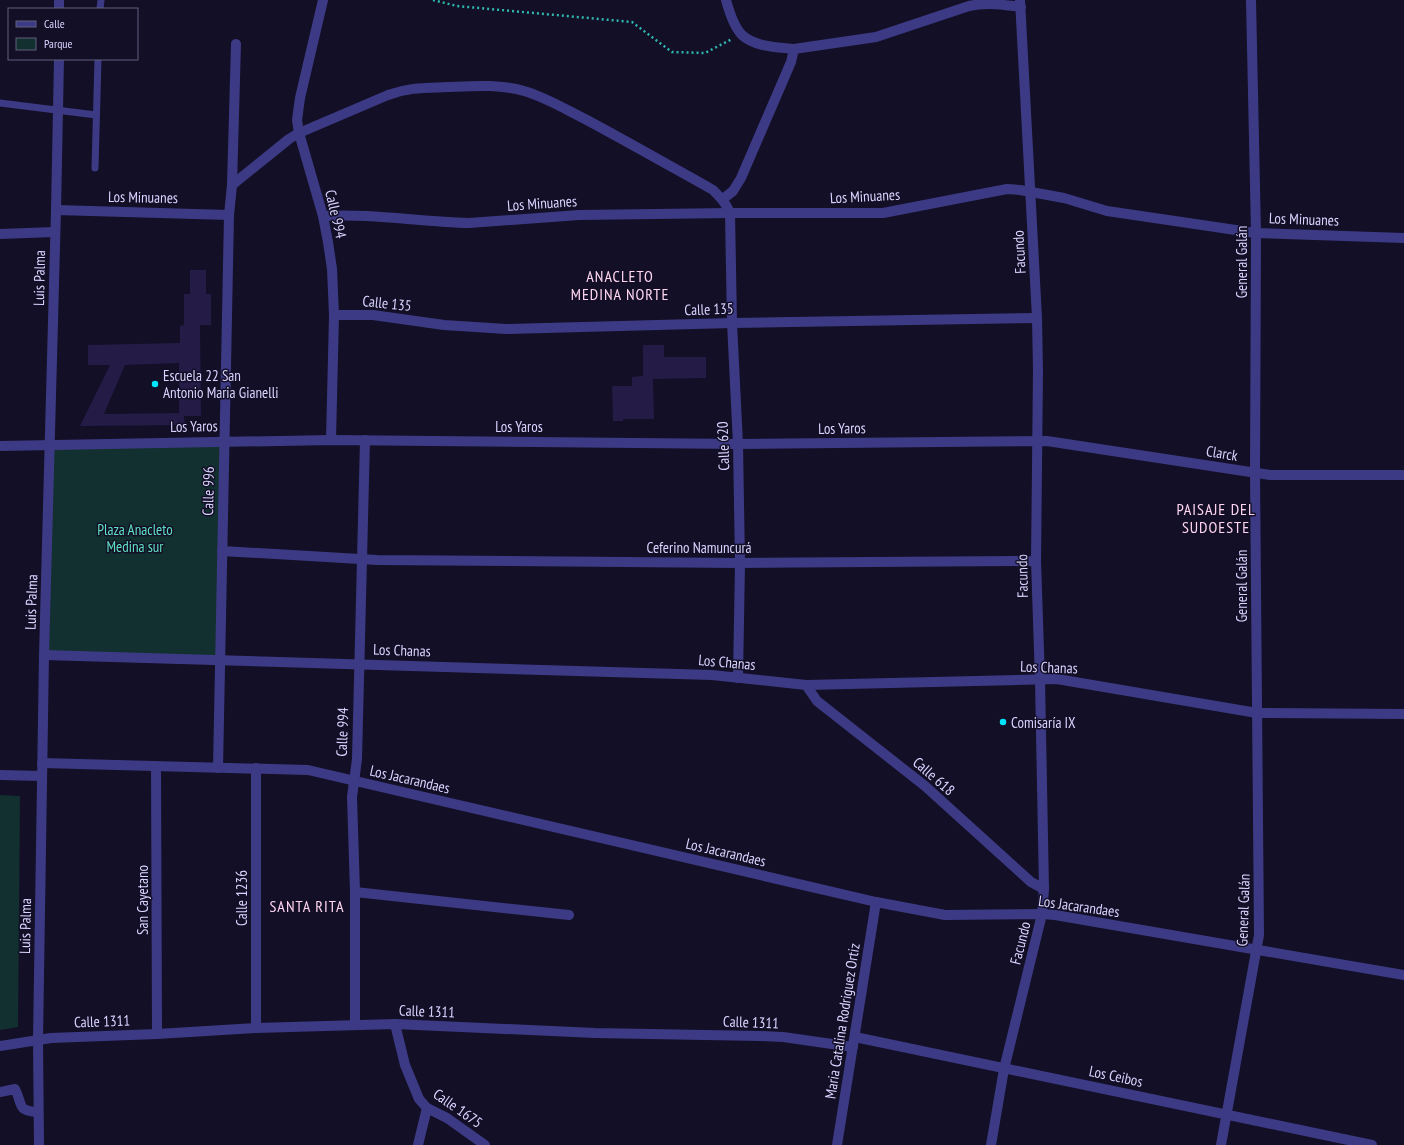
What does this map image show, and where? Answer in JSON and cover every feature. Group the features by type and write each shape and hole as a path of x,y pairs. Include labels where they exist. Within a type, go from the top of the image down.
{"street":[{"name":"Calle 994","path":"323,0 300,98 297,120 299,133 323,216 332,269 334,315 331,440"},
{"path":"726,0 730,13 742,34 759,44 794,49 876,37 969,6 993,3 1020,3"},
{"name":"General Galán","path":"1221,1145 1260,935 1255,473 1256,232 1251,0"},
{"name":"Facundo","path":"991,1145 1004,1069 1042,914 1044,889 1036,561 1038,318 1020,3"},
{"name":"Calle 996","path":"218,768 229,215 232,185 236,44"},
{"path":"723,199 733,191 741,178 791,62 794,49"},
{"name":"Luis Palma","path":"38,1145 38,1040 44,655 59,111 59,60"},
{"path":"232,185 289,138 404,89 484,86 507,87 542,97 628,142 712,190 723,199 730,213"},
{"name":"Los Minuanes","path":"323,216 344,215 469,223 579,215 883,213 1006,189 1031,192 1076,201 1107,211 1256,232 1404,238"},
{"name":"Los Minuanes","path":"56,210 229,215"},
{"name":"Calle 620","path":"730,213 732,323 738,444 740,563 738,678"},
{"path":"0,234 55,232"},
{"name":"Calle 135","path":"334,315 373,315 444,325 506,329 732,323 1038,318"},
{"name":"Los Yaros","path":"0,446 331,440 738,444 1037,440"},
{"name":"Calle 994","path":"355,1025 355,892 352,797 357,759 365,440"},
{"name":"Clarck","path":"1037,440 1270,475 1404,475"},
{"name":"Ceferino Namuncurá","path":"222,551 362,559 740,563 1036,561"},
{"name":"Los Chanas","path":"44,655 704,674 806,685 1069,680 1257,713 1404,714"},
{"name":"Calle 618","path":"806,685 817,701 925,786 1031,882 1044,889"},
{"name":"Los Jacarandaes","path":"42,764 308,770 876,902 945,915 1042,914 1404,975"},
{"name":"San Cayetano","path":"156,766 157,1034"},
{"name":"Calle 1236","path":"256,768 256,1028"},
{"path":"0,775 42,776"},
{"path":"355,892 569,914"},
{"name":"Maria Catalina Rodriguez Ortiz","path":"837,1145 876,902"},
{"name":"Calle 1311","path":"0,1046 51,1038 256,1028 395,1024 596,1033 783,1037 853,1047"},
{"name":"Calle 1675","path":"395,1024 405,1065 419,1099 426,1108 447,1118 485,1145"},
{"name":"Los Ceibos","path":"855,1037 1372,1145"},
{"path":"0,1092 15,1089 23,1109 27,1112 38,1112"},
{"path":"418,1145 426,1108"}],"lane":[{"path":"95,168 98,60"},
{"path":"0,103 96,115"}],"path":[{"path":"433,0 457,6 632,22 672,52 705,53 742,34"}],"green space":[{"name":"Plaza Anacleto Medina sur","path":"224,441 219,660 44,655 50,445"},
{"path":"0,795 20,796 18,1027 0,1030"}],"building":[{"path":"190,270 206,270 206,294 211,294 211,325 200,325 201,416 184,416 185,425 80,426 110,365 88,365 88,345 180,343 180,326 184,325 184,294 190,294","holes":["179,363 179,413 104,414 125,365"]},
{"path":"643,345 664,345 664,357 706,357 706,378 653,379 654,419 623,419 623,421 613,421 612,386 632,386 632,377 643,376"}],"place":[{"name":"Escuela 22 San Antonio Maria Gianelli","path":"155,384"},
{"name":"Comisaría IX","path":"1003,722"}],"district":[{"name":"ANACLETO MEDINA NORTE","path":"620,285"},
{"name":"PAISAJE DEL SUDOESTE","path":"1216,518"},
{"name":"SANTA RITA","path":"307,906"}]}
